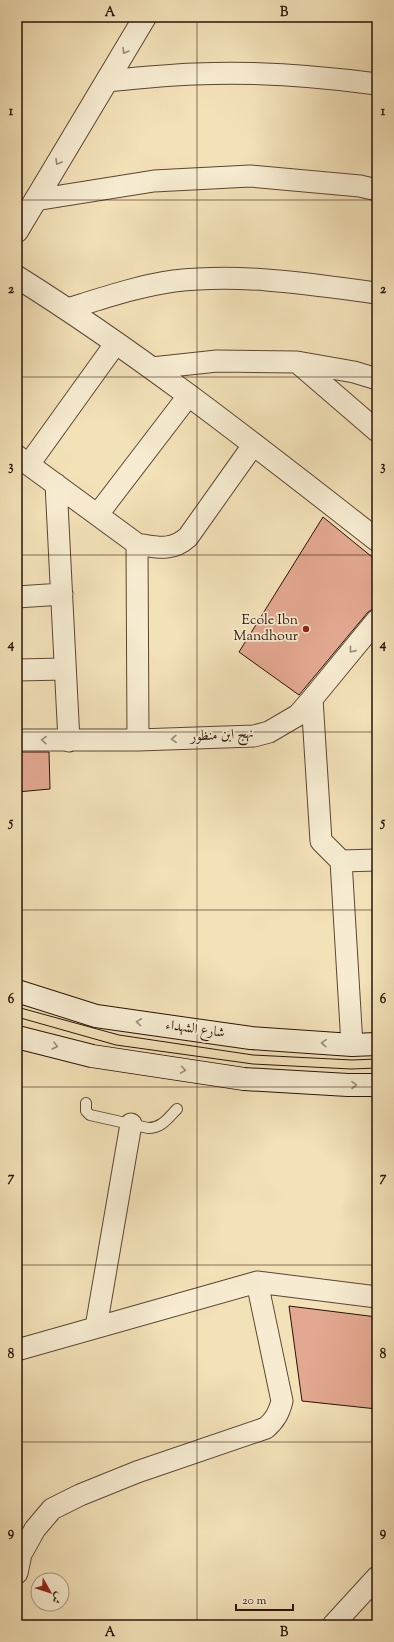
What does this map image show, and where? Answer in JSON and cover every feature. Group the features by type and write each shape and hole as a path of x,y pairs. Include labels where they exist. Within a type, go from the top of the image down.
{"main road":[{"path":"17,231 145,17"},
{"path":"17,277 68,309 189,395 377,540"},
{"name":"شارع الشهداء","path":"17,991 96,1016 251,1038 352,1045 377,1044"},
{"path":"17,1037 92,1056 244,1079 348,1085 377,1085"}],"street":[{"path":"107,81 196,74 254,74 319,77 377,84"},
{"path":"35,200 154,181 250,176 360,186 377,190"},
{"path":"68,309 121,292 174,282 196,280 242,278 310,284 377,293"},
{"path":"116,343 23,460 137,544 168,547 176,546 183,542 254,444"},
{"path":"152,368 217,361 297,362 354,372 377,379"},
{"path":"297,362 377,431"},
{"path":"98,514 189,395"},
{"path":"56,484 69,741"},
{"path":"137,544 138,740"},
{"path":"17,596 62,594"},
{"name":"نهج ابن منظور","path":"17,740 138,740 254,736 269,732 298,715 377,620"},
{"path":"17,670 65,669"},
{"path":"312,699 321,841 341,862 352,1045"},
{"path":"341,862 377,860"},
{"path":"96,1327 131,1124"},
{"path":"17,1573 21,1554 35,1529 52,1509 80,1495 138,1472 266,1428 274,1421 280,1412 282,1400 257,1282"},
{"path":"17,1350 257,1282 377,1297"},
{"path":"333,1625 377,1577"}],"lane":[{"path":"86,1102 86,1111 90,1116 148,1128 158,1127 177,1109"}],"building":[{"name":"Ecole Ibn Mandhour","path":"323,517 377,561 377,607 368,612 299,695 239,652"},
{"path":"17,752 49,752 50,789 17,792"},
{"path":"289,1306 377,1317 377,1409 302,1401"}],"tram line":[{"path":"17,1007 119,1035 253,1055 352,1060 377,1059"},
{"path":"17,1017 116,1045 253,1064 351,1069 377,1068"}],"place":[{"name":"Ecole Ibn Mandhour","path":"306,629"}]}
